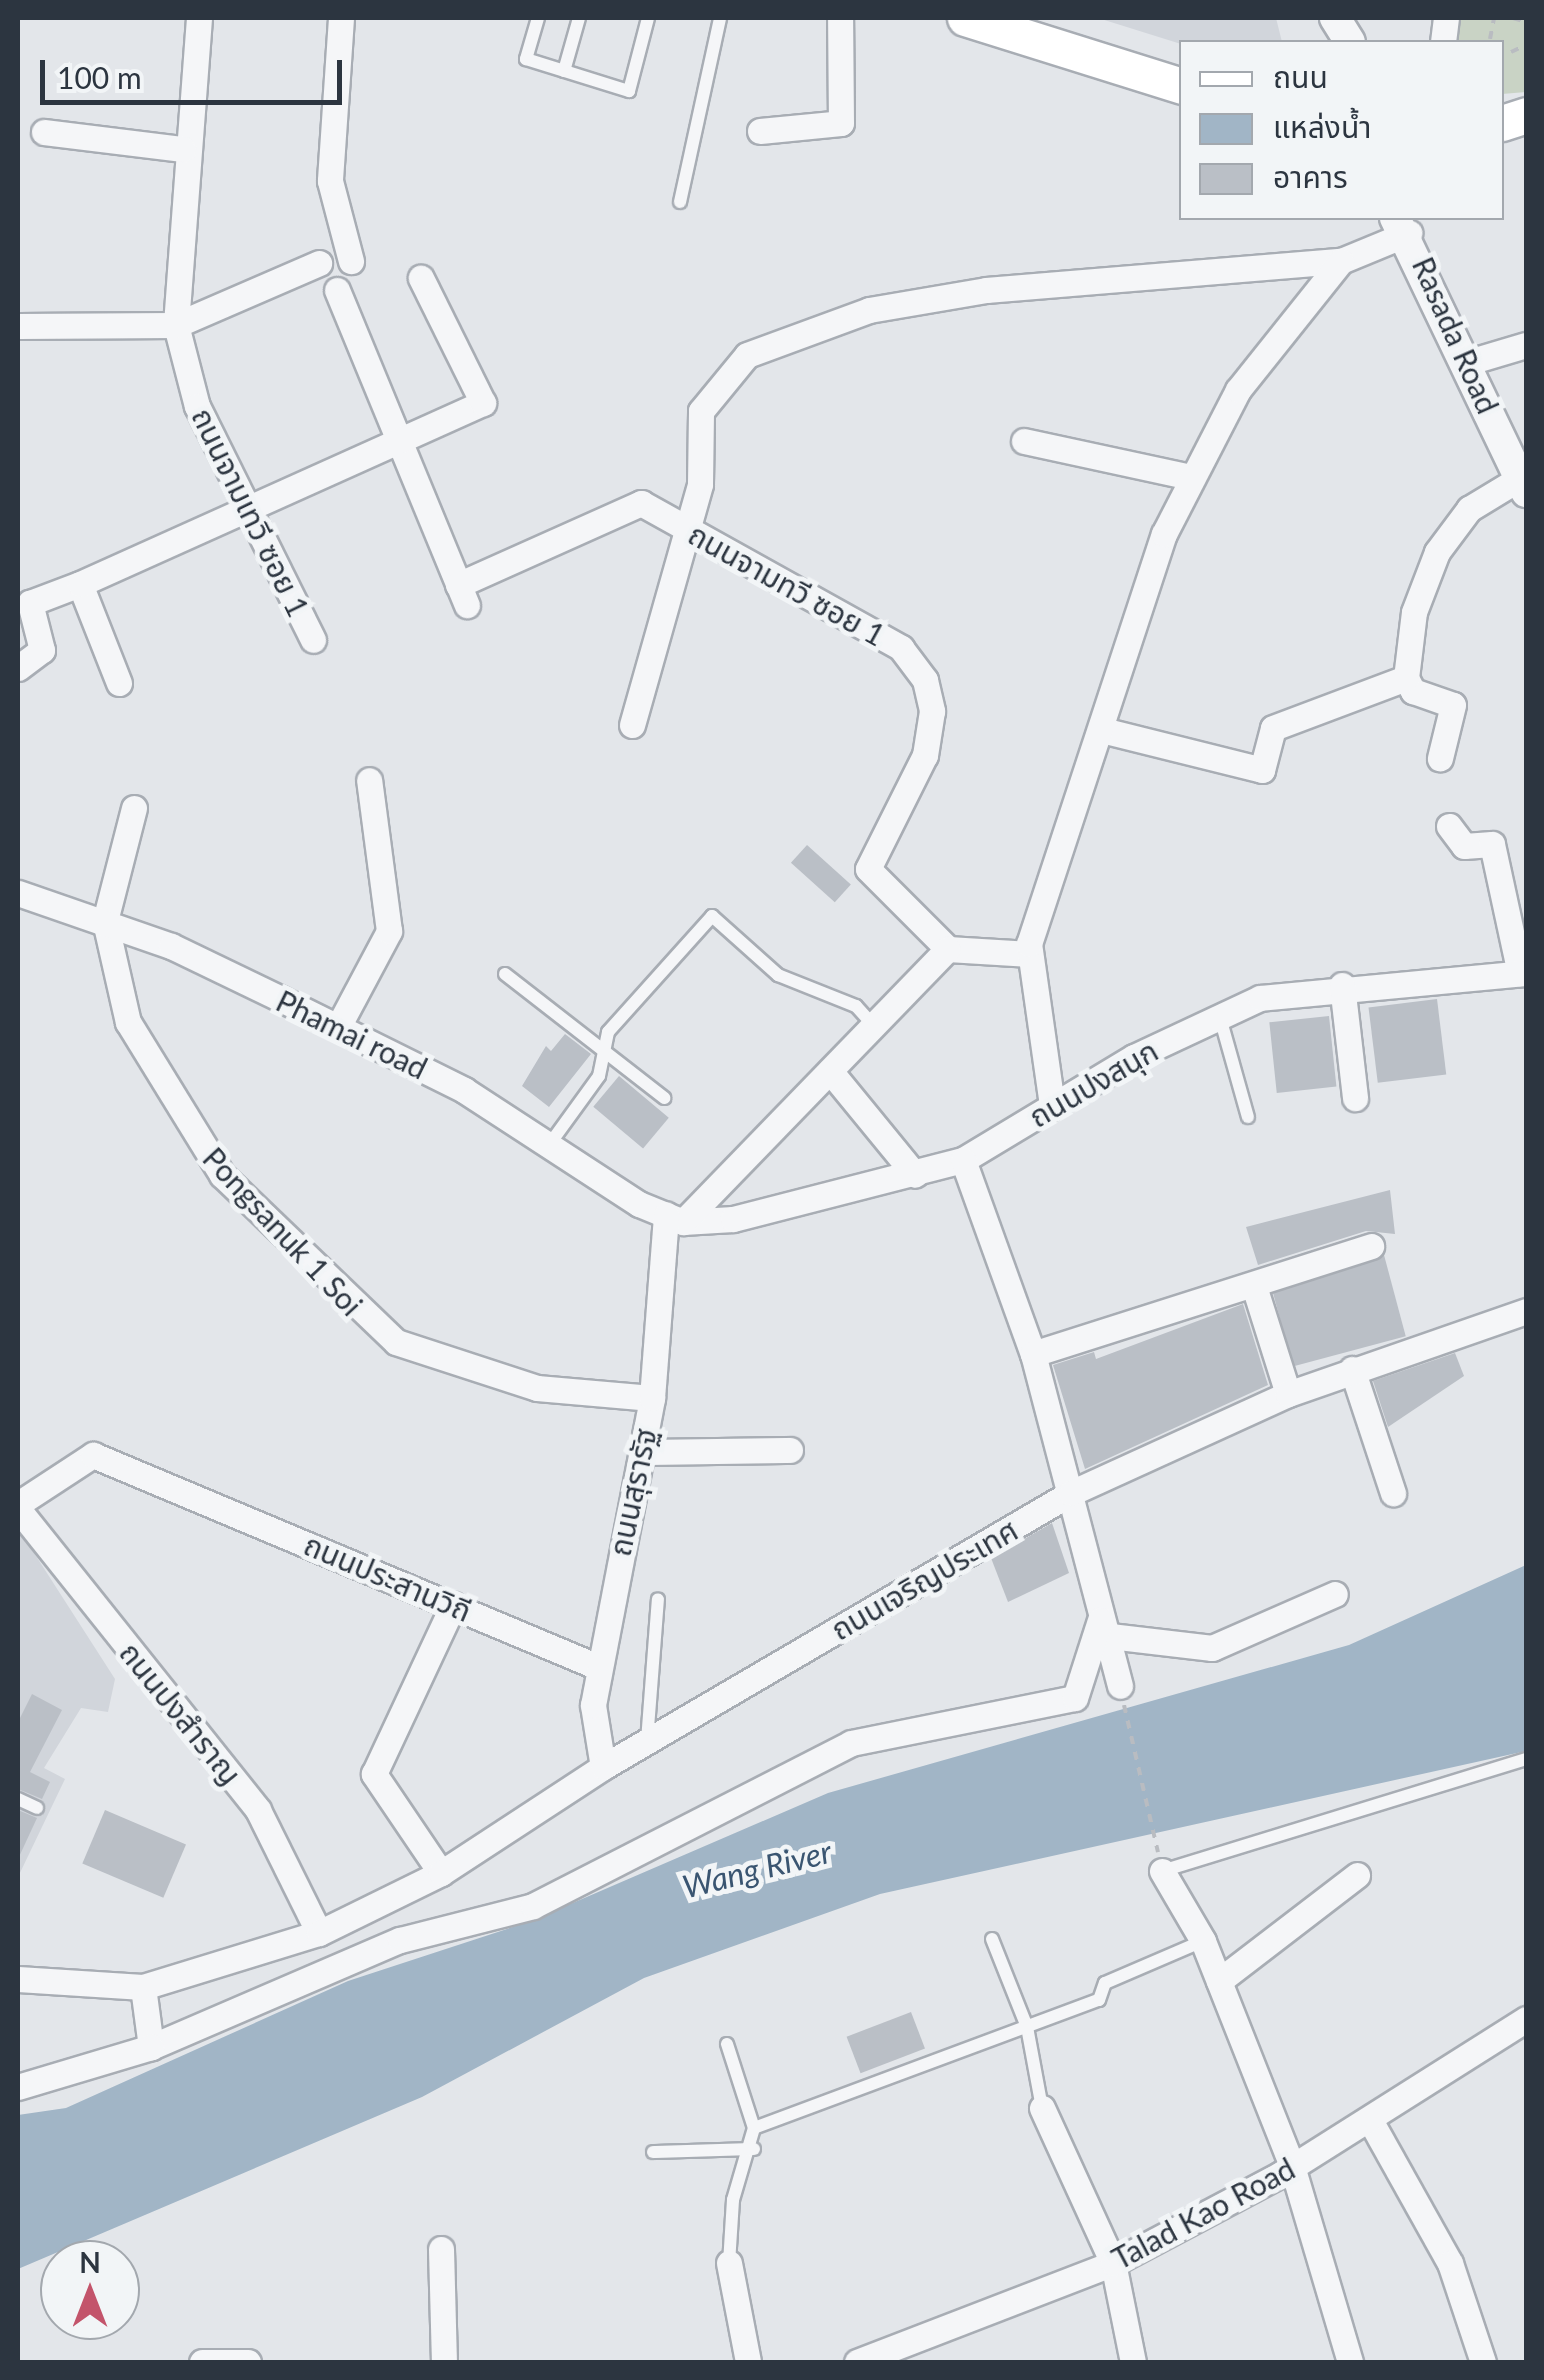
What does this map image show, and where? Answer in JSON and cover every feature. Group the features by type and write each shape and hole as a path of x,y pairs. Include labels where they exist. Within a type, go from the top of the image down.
{"main road":[{"path":"965,18 1179,85"}],"street":[{"name":"ถนนจามเทวี ซอย 1","path":"199,18 182,149 176,325 196,406 313,640"},
{"path":"341,18 330,181 350,260"},
{"path":"760,131 841,123 840,18"},
{"path":"1335,18 1349,40"},
{"path":"44,132 182,149"},
{"path":"1052,1106 1030,954 1102,730 1191,476 1238,390 1341,261 1406,222"},
{"name":"Rasada Road","path":"1406,222 1523,485"},
{"path":"632,724 690,528 701,412 746,355 794,331 986,290 1341,261"},
{"path":"18,326 176,325 319,263"},
{"path":"18,668 42,650 30,603 483,404 421,278"},
{"path":"337,290 398,444"},
{"path":"1469,362 1526,345"},
{"path":"1024,441 1191,476"},
{"name":"ถนนจามทวี ซอย 1","path":"398,444 463,595 625,503 690,528 901,648 925,680 925,755 868,870 948,949"},
{"path":"1440,758 1454,705 1413,690 1406,678 1414,612 1437,552 1470,509 1523,485"},
{"path":"80,584 119,683"},
{"path":"1102,730 1251,772 1262,770 1273,728 1406,678"},
{"path":"338,1027 389,931 369,780"},
{"name":"Pongsanuk 1 Soi","path":"134,808 105,921 128,1022 162,1091 222,1175 349,1307 396,1342 465,1368 538,1388 652,1398"},
{"path":"1449,826 1464,846 1492,844 1523,973"},
{"name":"Phamai road","path":"18,893 105,921 338,1027 675,1218"},
{"path":"675,1218 776,1116 876,1028 948,949 1030,954"},
{"name":"ถนนปงสนุก","path":"675,1218 733,1219 963,1160 1218,1012 1342,984 1523,973"},
{"path":"1342,984 1355,1098"},
{"path":"830,1071 914,1175"},
{"path":"963,1160 1033,1354 1120,1686"},
{"name":"ถนนสุรารัฐ","path":"603,1767 592,1705 643,1452 675,1218"},
{"path":"1033,1354 1240,1282 1254,1286 1371,1246"},
{"path":"1254,1286 1288,1394"},
{"name":"ถนนเจริญประเทศ","path":"143,1987 319,1933 442,1873 647,1740 1072,1492 1288,1394 1526,1310"},
{"path":"1352,1370 1393,1493"},
{"path":"643,1452 790,1450"},
{"name":"ถนนประสานวิถี","path":"18,1507 93,1455 598,1667"},
{"name":"ถนนปงสำราญ","path":"18,1507 258,1810 319,1933"},
{"path":"1105,1628 1212,1648 1334,1594"},
{"path":"442,1873 374,1774 453,1605"},
{"path":"18,2087 151,2048 400,1940 533,1906 850,1742 1075,1698 1105,1628"},
{"path":"1162,1871 1203,1940 1292,2166 1350,2362"},
{"path":"1219,1980 1357,1875"},
{"path":"18,1979 143,1987 151,2048"},
{"name":"Talad Kao Road","path":"857,2362 1112,2263 1292,2166 1526,2019"},
{"path":"1042,2108 1112,2263 1133,2362"},
{"path":"1370,2120 1450,2263 1483,2362"},
{"path":"442,2249 444,2362"},
{"path":"729,2263 748,2362"},
{"path":"202,2362 248,2362"}],"lane":[{"path":"538,18 526,59 629,91 648,18"},
{"path":"564,71 579,18"},
{"path":"680,202 720,18"},
{"path":"548,1145 599,1076 604,1047 712,916 778,975 856,1006 876,1028"},
{"path":"505,974 604,1047 664,1098"},
{"path":"1218,1012 1248,1118"},
{"path":"647,1740 658,1600"},
{"path":"1162,1871 1526,1759"},
{"path":"18,1799 36,1808"},
{"path":"992,1938 1026,2027 1042,2108"},
{"path":"754,2128 1098,2000 1105,1982 1203,1940"},
{"path":"728,2044 754,2128 754,2148 732,2200 729,2263"},
{"path":"653,2152 754,2148"}],"path":[{"path":"1490,39 1494,18"},
{"path":"1513,18 1526,22"},
{"path":"1510,52 1526,45"},
{"path":"1120,1686 1162,1871"}],"shaded area":[{"path":"1098,18 1276,18 1282,40 1179,40 1179,43"},
{"path":"18,1528 115,1679 108,1712 81,1708 44,1768 65,1779 18,1877"}],"green space":[{"path":"1460,18 1526,18 1526,92 1504,94 1504,40 1458,40"}],"water":[{"name":"Wang River","path":"1526,1565 1526,1751 880,1894 644,1978 422,2097 86,2240 40,2240 40,2260 18,2269 18,2115 66,2108 348,1981 531,1921 828,1793 1349,1645"}],"building":[{"path":"807,845 851,884 835,902 791,863"},
{"path":"1437,999 1446,1074 1378,1083 1369,1007"},
{"path":"1329,1016 1336,1087 1277,1093 1269,1022"},
{"path":"565,1034 591,1054 549,1107 522,1086 546,1046 551,1051"},
{"path":"619,1076 669,1118 643,1148 593,1107"},
{"path":"1390,1190 1395,1234 1366,1231 1258,1265 1246,1227"},
{"path":"1384,1255 1406,1336 1293,1366 1271,1285"},
{"path":"1243,1304 1268,1385 1085,1469 1053,1365 1094,1352 1096,1359"},
{"path":"1455,1353 1464,1376 1388,1427 1373,1381"},
{"path":"1052,1523 1069,1573 1008,1602 991,1558"},
{"path":"32,1694 62,1710 30,1772 50,1782 42,1799 18,1789 18,1722"},
{"path":"18,1810 37,1818 18,1859"},
{"path":"105,1810 186,1844 163,1898 82,1863"},
{"path":"911,2012 925,2048 861,2073 847,2037"}]}
